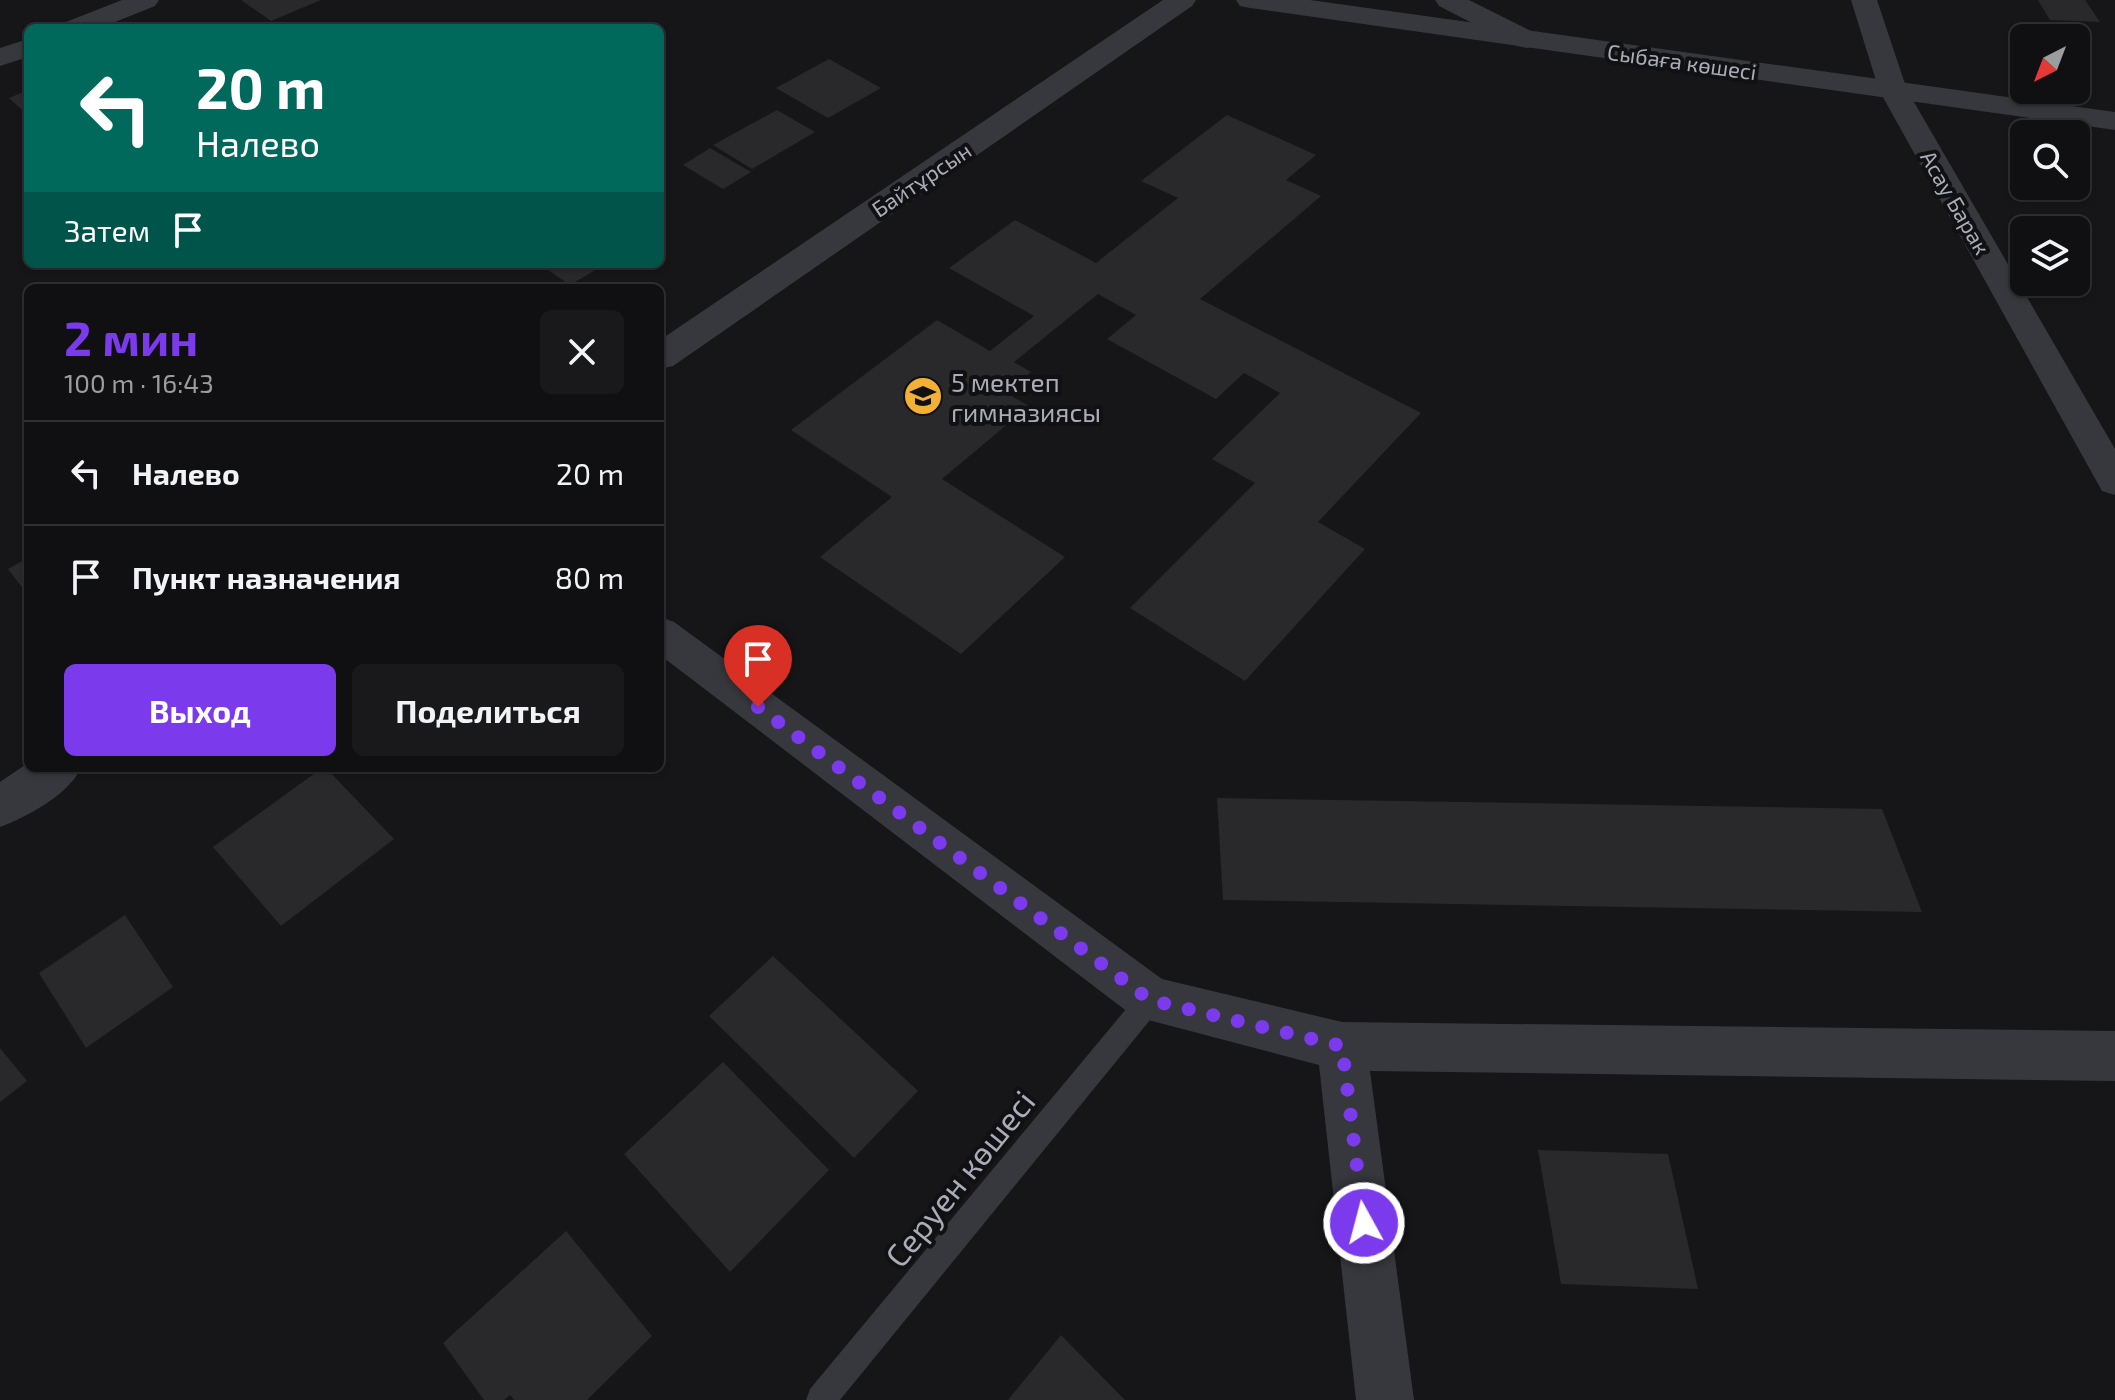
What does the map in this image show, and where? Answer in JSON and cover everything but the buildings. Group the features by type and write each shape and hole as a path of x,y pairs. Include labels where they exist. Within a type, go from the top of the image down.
{"street":[{"path":"86,24 146,0"},
{"name":"Байтұрсын","path":"664,354 1182,0"},
{"name":"Сыбаға көшесі","path":"1250,0 2115,121"},
{"path":"1448,0 1527,40"},
{"name":"Асау Барак","path":"1864,0 1893,90 2115,481"},
{"path":"0,58 24,49"},
{"path":"664,636 1150,1000 1342,1046 2115,1056"},
{"path":"0,807 52,772"},
{"path":"1342,1046 1385,1400"}],"lane":[{"name":"Серуен көшесі","path":"821,1400 1150,1000"}],"place":[{"name":"5 мектеп гимназиясы","path":"923,396"}],"route":[{"path":"758,707 1150,1000 1342,1046 1364,1223"}]}
